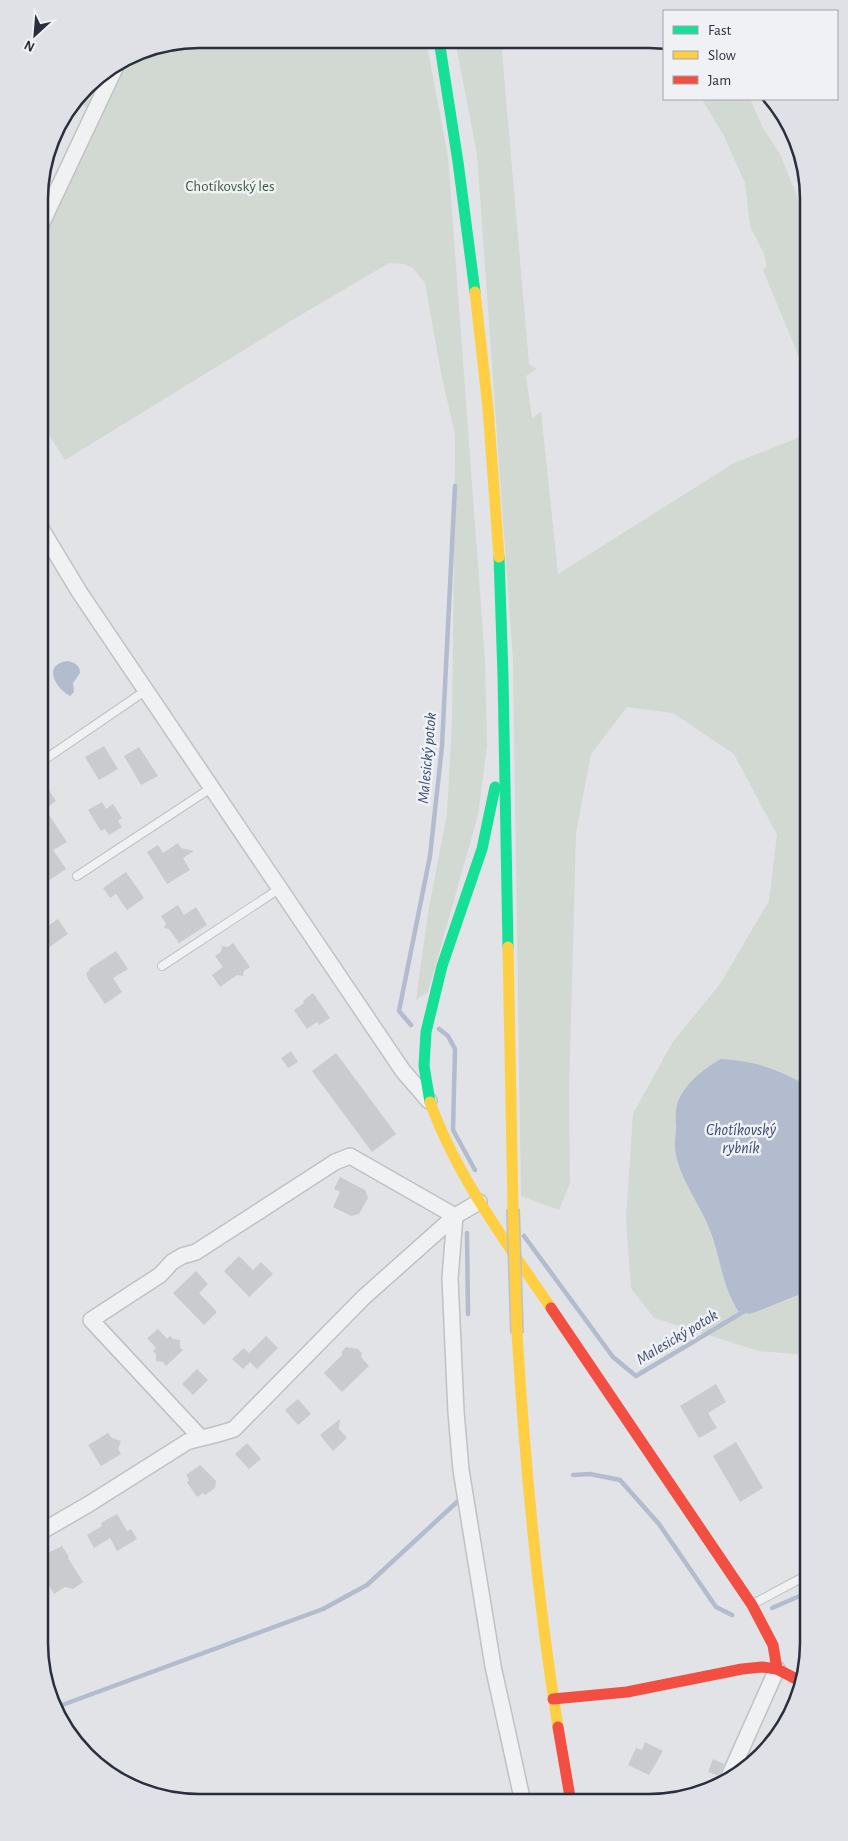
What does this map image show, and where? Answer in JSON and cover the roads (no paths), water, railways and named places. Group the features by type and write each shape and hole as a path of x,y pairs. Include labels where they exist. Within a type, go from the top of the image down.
{"main road":[{"path":"440,48 466,218 489,425 498,542 504,727 512,1208 517,1333 523,1437 533,1538 553,1699 569,1794"},
{"path":"504,727 492,809 482,849 442,966 426,1032 424,1066 430,1102 439,1127 479,1202 752,1605 773,1645 777,1669"},
{"path":"553,1699 627,1692 742,1668 762,1667 777,1669 796,1679"}],"street":[{"path":"48,210 112,75"},
{"path":"48,540 80,593 279,889 403,1071 430,1102"},
{"path":"200,1438 91,1320 160,1276 179,1257 196,1252 335,1162 350,1156 455,1216"},
{"path":"48,1528 187,1442 217,1436 234,1429 364,1297 455,1216 479,1202"},
{"path":"455,1216 450,1278 456,1412 461,1470 494,1666 521,1794"},
{"path":"732,1769 777,1669"}],"lane":[{"path":"48,757 145,691"},
{"path":"77,876 211,788"},
{"path":"162,966 279,889"},
{"path":"752,1605 800,1579"}],"water":[{"path":"68,661 77,665 80,673 73,683 74,692 70,696 60,688 53,671 60,663"},
{"name":"Chotíkovský rybník","path":"721,1059 745,1062 766,1067 800,1082 800,1294 749,1314 738,1311 728,1291 709,1228 683,1177 675,1151 677,1105 689,1084 708,1067"}],"waterway":[{"name":"Malesický potok","path":"411,1025 399,1011 430,856 442,746 455,486"},
{"name":"Malesický potok","path":"439,1029 448,1036 455,1049 453,1130 475,1170"},
{"path":"467,1233 468,1314"},
{"name":"Malesický potok","path":"524,1236 613,1357 636,1376 748,1309"},
{"path":"573,1475 590,1474 620,1480 659,1524 716,1607 732,1615"},
{"path":"61,1705 323,1609 367,1585 457,1502"},
{"path":"772,1608 800,1596"}],"park label":[{"name":"Chotíkovský les","path":"230,186"}]}
